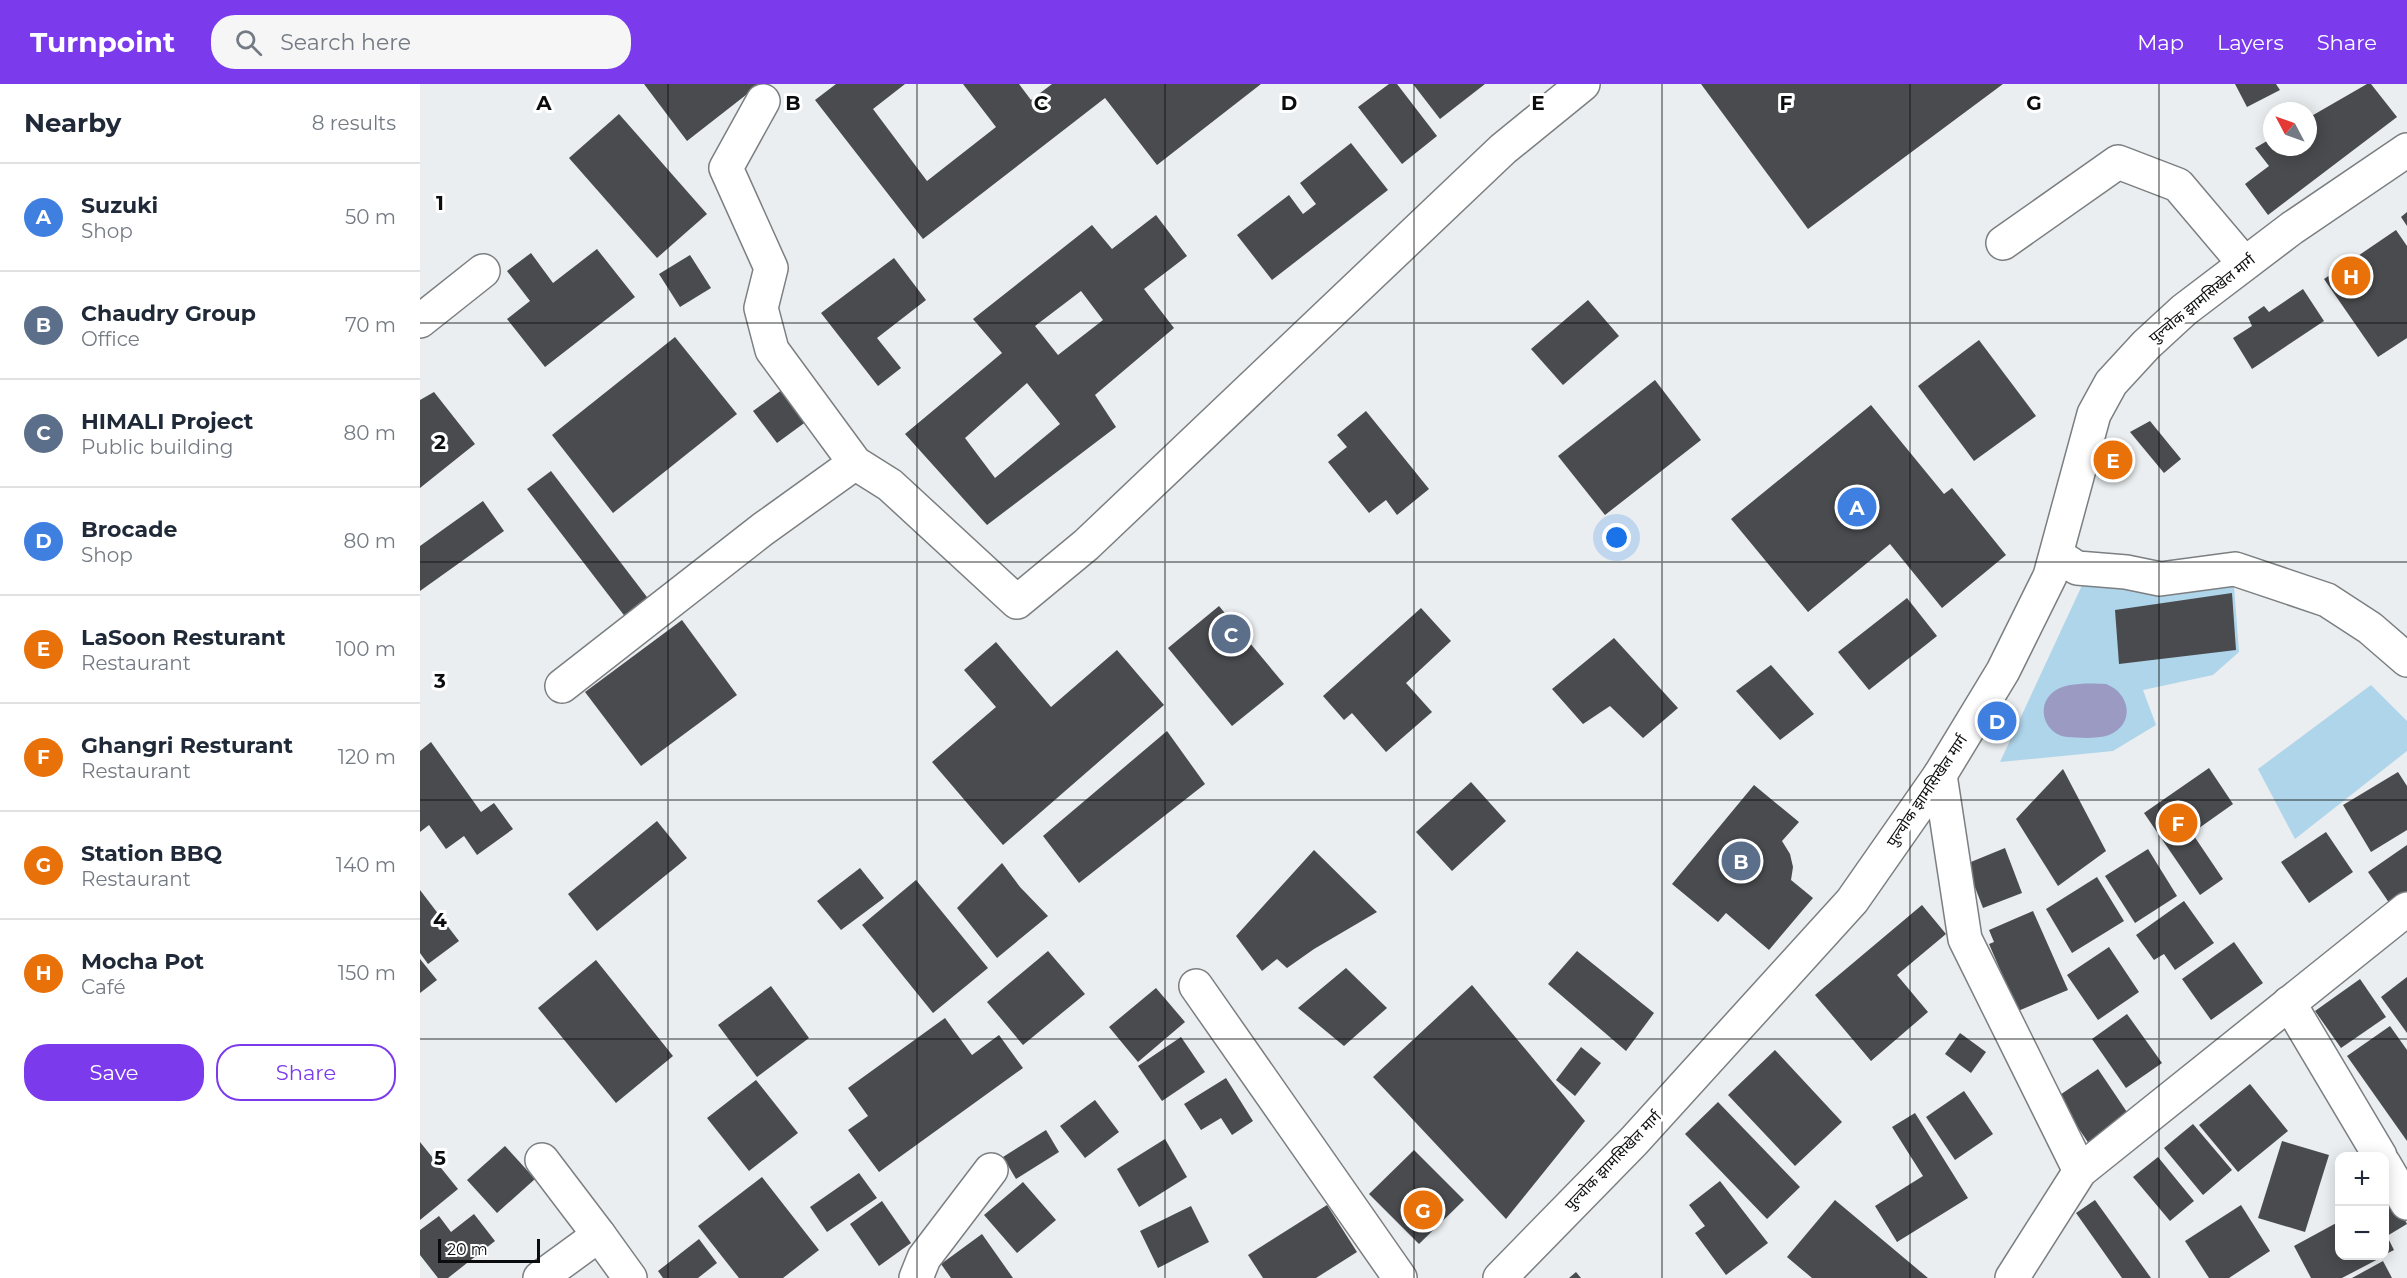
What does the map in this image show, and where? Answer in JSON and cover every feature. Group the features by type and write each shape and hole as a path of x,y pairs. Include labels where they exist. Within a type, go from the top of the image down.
{"street":[{"path":"763,101 726,168 771,268 761,308 772,350 855,463 890,484 1017,602 1086,545 1503,149 1583,84"},
{"name":"पुल्चोक झामसिखेल मार्ग","path":"1500,1278 1634,1141 1852,901 1940,775 2003,671 2050,576 2094,414 2111,383 2146,345 2184,310 2244,263 2407,150"},
{"path":"2003,243 2118,162 2178,185 2244,263"},
{"path":"420,321 483,271"},
{"path":"562,686 763,529 855,463"},
{"path":"2057,555 2077,568 2126,572 2160,579 2235,569 2327,600 2370,628 2407,660"},
{"path":"1940,775 1965,939 2080,1171"},
{"path":"2012,1278 2080,1171 2407,909"},
{"path":"1196,986 1400,1278"},
{"path":"2289,1004 2378,1152"},
{"path":"542,1160 630,1278"},
{"path":"916,1278 924,1258 991,1170"},
{"path":"2389,1171 2407,1203"},
{"path":"540,1278 599,1235"}],"shaded area":[{"path":"2084,581 2195,588 2234,586 2239,652 2213,675 2143,690 2156,725 2113,751 2000,762"},
{"path":"2106,684 2114,688 2125,701 2126,716 2118,730 2109,735 2094,738 2078,738 2060,735 2049,727 2045,720 2044,706 2047,699 2057,689 2070,685"},
{"path":"2371,685 2407,721 2407,751 2295,839 2258,769"}],"building":[{"path":"644,84 760,84 687,141"},
{"path":"836,84 905,84 873,109 927,181 996,127 963,84 1019,84 1031,100 1052,84 1261,84 1157,165 1105,98 923,239 815,100"},
{"path":"1389,84 1397,84 1437,136 1402,164 1358,107"},
{"path":"1413,84 1485,84 1440,119"},
{"path":"1701,84 2003,84 1808,229"},
{"path":"2235,84 2276,84 2280,90 2247,107"},
{"path":"2367,84 2371,84 2397,117 2268,215 2245,184 2269,166 2255,148 2263,143 2263,156 2317,156 2317,113"},
{"path":"619,114 707,214 657,258 569,158"},
{"path":"1351,143 1388,190 1272,280 1237,235 1289,195 1303,214 1316,204 1300,183"},
{"path":"2407,212 2407,226 2401,217"},
{"path":"1156,215 1187,256 1144,289 1174,328 1095,395 1116,427 987,525 905,434 1002,353 973,319 1092,225 1112,249","holes":["1081,291 1103,320 1058,355 1035,326","1027,383 1060,424 995,478 965,438"]},
{"path":"2396,230 2407,246 2407,338 2378,357 2324,279"},
{"path":"597,249 635,297 545,367 507,319 530,301 507,271 531,253 553,283"},
{"path":"690,255 711,288 680,307 659,274"},
{"path":"894,258 926,300 877,338 901,368 878,386 821,313"},
{"path":"2303,289 2324,321 2252,369 2233,338 2252,326 2248,317 2264,306 2269,312"},
{"path":"1588,300 1619,336 1563,385 1531,349"},
{"path":"675,337 737,414 613,513 552,435"},
{"path":"1979,340 2036,416 1974,461 1918,386"},
{"path":"1655,380 1701,440 1605,515 1558,456"},
{"path":"783,389 807,421 777,443 753,411"},
{"path":"434,392 475,444 420,488 420,400"},
{"path":"1871,405 1944,494 1952,488 2006,555 1942,608 1890,544 1808,612 1731,519"},
{"path":"1366,411 1429,489 1397,515 1386,500 1369,513 1328,462 1347,447 1337,435"},
{"path":"2150,421 2181,459 2164,473 2130,432"},
{"path":"551,471 653,605 630,623 527,489"},
{"path":"483,501 504,531 420,591 420,546"},
{"path":"2232,593 2236,650 2119,664 2115,610"},
{"path":"1907,598 1937,636 1869,690 1838,652"},
{"path":"1219,606 1284,684 1232,726 1168,648"},
{"path":"1421,608 1451,641 1406,683 1432,712 1386,752 1352,713 1344,720 1323,696"},
{"path":"682,620 737,695 641,766 585,692"},
{"path":"1614,638 1678,708 1643,738 1610,706 1583,724 1552,689"},
{"path":"996,642 1051,707 1117,650 1164,705 1003,845 932,762 996,707 964,670"},
{"path":"1771,665 1814,714 1780,740 1736,691"},
{"path":"1167,731 1205,784 1079,883 1043,836"},
{"path":"431,742 481,812 494,803 513,829 477,855 464,836 446,849 429,825 420,832 420,751"},
{"path":"2209,768 2233,804 2192,833 2223,879 2200,895 2144,813"},
{"path":"2063,769 2106,851 2058,886 2016,819"},
{"path":"2398,772 2407,786 2407,830 2371,852 2343,805"},
{"path":"1471,782 1506,821 1452,871 1416,832"},
{"path":"1754,785 1799,822 1782,841 1790,854 1793,867 1791,880 1813,898 1769,950 1726,913 1718,922 1672,884"},
{"path":"657,821 687,858 597,931 568,894"},
{"path":"2326,832 2353,872 2309,903 2281,862"},
{"path":"2407,845 2407,901 2394,910 2368,872"},
{"path":"2005,848 2022,893 1983,908 1966,864"},
{"path":"2148,849 2177,896 2135,923 2105,876"},
{"path":"1314,850 1377,912 1314,949 1287,968 1277,959 1262,971 1236,936"},
{"path":"1002,863 1020,887 1048,916 997,958 957,908"},
{"path":"860,868 884,898 841,930 817,901"},
{"path":"2097,877 2124,921 2072,953 2046,909"},
{"path":"916,880 988,968 933,1013 862,925"},
{"path":"420,890 459,941 428,964 420,953"},
{"path":"2184,901 2214,943 2175,970 2164,954 2154,960 2136,935"},
{"path":"1922,905 1946,934 1897,975 1928,1012 1871,1061 1815,995"},
{"path":"2033,911 2068,990 2018,1011 1989,944 1994,942 1989,930"},
{"path":"2234,942 2263,983 2211,1020 2182,979"},
{"path":"2109,947 2139,992 2098,1020 2067,975"},
{"path":"1048,951 1085,994 1023,1045 987,1002"},
{"path":"1577,951 1654,1013 1626,1051 1548,984"},
{"path":"420,959 437,980 420,993"},
{"path":"596,960 673,1056 616,1103 538,1008"},
{"path":"1346,968 1387,1008 1344,1046 1298,1008"},
{"path":"2407,977 2407,1033 2381,997"},
{"path":"2360,979 2386,1017 2341,1048 2315,1011"},
{"path":"1472,985 1585,1121 1506,1219 1373,1077"},
{"path":"771,986 809,1038 757,1077 718,1025"},
{"path":"1156,988 1185,1022 1138,1062 1109,1027"},
{"path":"2127,1014 2162,1063 2126,1088 2092,1039"},
{"path":"945,1018 972,1055 999,1035 1023,1068 879,1172 848,1130 868,1116 848,1088"},
{"path":"2390,1026 2407,1050 2407,1141 2347,1056"},
{"path":"1960,1033 1986,1052 1971,1073 1945,1054"},
{"path":"1181,1037 1205,1072 1162,1101 1138,1066"},
{"path":"1581,1047 1601,1063 1575,1096 1556,1080"},
{"path":"1775,1050 1842,1122 1795,1166 1728,1095"},
{"path":"2098,1069 2135,1124 2094,1151 2057,1097"},
{"path":"1226,1078 1253,1121 1232,1135 1221,1118 1201,1130 1184,1104"},
{"path":"756,1080 798,1133 749,1171 707,1118"},
{"path":"2250,1084 2288,1131 2238,1172 2199,1125"},
{"path":"1964,1091 1993,1134 1955,1160 1926,1117"},
{"path":"1095,1100 1119,1132 1085,1158 1060,1126"},
{"path":"1718,1102 1800,1187 1767,1219 1685,1134"},
{"path":"1915,1113 1968,1198 1897,1242 1875,1206 1923,1176 1892,1127"},
{"path":"2193,1124 2232,1170 2203,1195 2164,1148"},
{"path":"1046,1130 1059,1152 1016,1179 1003,1157"},
{"path":"1165,1139 1187,1177 1139,1207 1117,1169"},
{"path":"2282,1141 2329,1155 2305,1232 2258,1218"},
{"path":"420,1142 458,1189 420,1220"},
{"path":"505,1146 535,1179 497,1213 467,1180"},
{"path":"1414,1150 1464,1200 1419,1244 1369,1194"},
{"path":"2158,1157 2194,1201 2170,1221 2133,1177"},
{"path":"859,1173 877,1198 827,1232 810,1207"},
{"path":"762,1177 819,1250 783,1278 739,1278 698,1226"},
{"path":"1720,1181 1768,1243 1726,1275 1695,1233 1705,1226 1689,1205"},
{"path":"1023,1182 1056,1220 1017,1253 984,1215"},
{"path":"2389,1190 2407,1224 2389,1235"},
{"path":"1835,1200 1928,1278 1812,1278 1787,1257"},
{"path":"2095,1200 2151,1278 2122,1278 2076,1213"},
{"path":"882,1201 911,1243 879,1266 850,1224"},
{"path":"1327,1205 1357,1252 1316,1278 1263,1278 1248,1255"},
{"path":"2241,1205 2270,1251 2229,1278 2209,1278 2185,1241"},
{"path":"1191,1206 1209,1242 1158,1268 1140,1231"},
{"path":"474,1214 495,1241 448,1278 438,1278 420,1255 420,1230 439,1216 451,1232"},
{"path":"2335,1224 2335,1260 2376,1260 2342,1278 2311,1278 2294,1246"},
{"path":"982,1234 1013,1278 951,1278 941,1264"},
{"path":"699,1239 717,1263 698,1278 663,1278 658,1271"},
{"path":"2389,1240 2394,1250 2389,1252"},
{"path":"2383,1261 2392,1278 2352,1278"},
{"path":"1576,1272 1581,1278 1569,1278"}],"place":[{"name":"Mocha Pot","path":"2351,276"},
{"name":"LaSoon Resturant","path":"2113,460"},
{"name":"Suzuki","path":"1857,507"},
{"name":"HIMALI Project","path":"1231,634"},
{"name":"Brocade","path":"1997,721"},
{"name":"Ghangri Resturant","path":"2178,823"},
{"name":"Chaudry Group","path":"1741,861"},
{"name":"Station BBQ","path":"1423,1210"}]}
